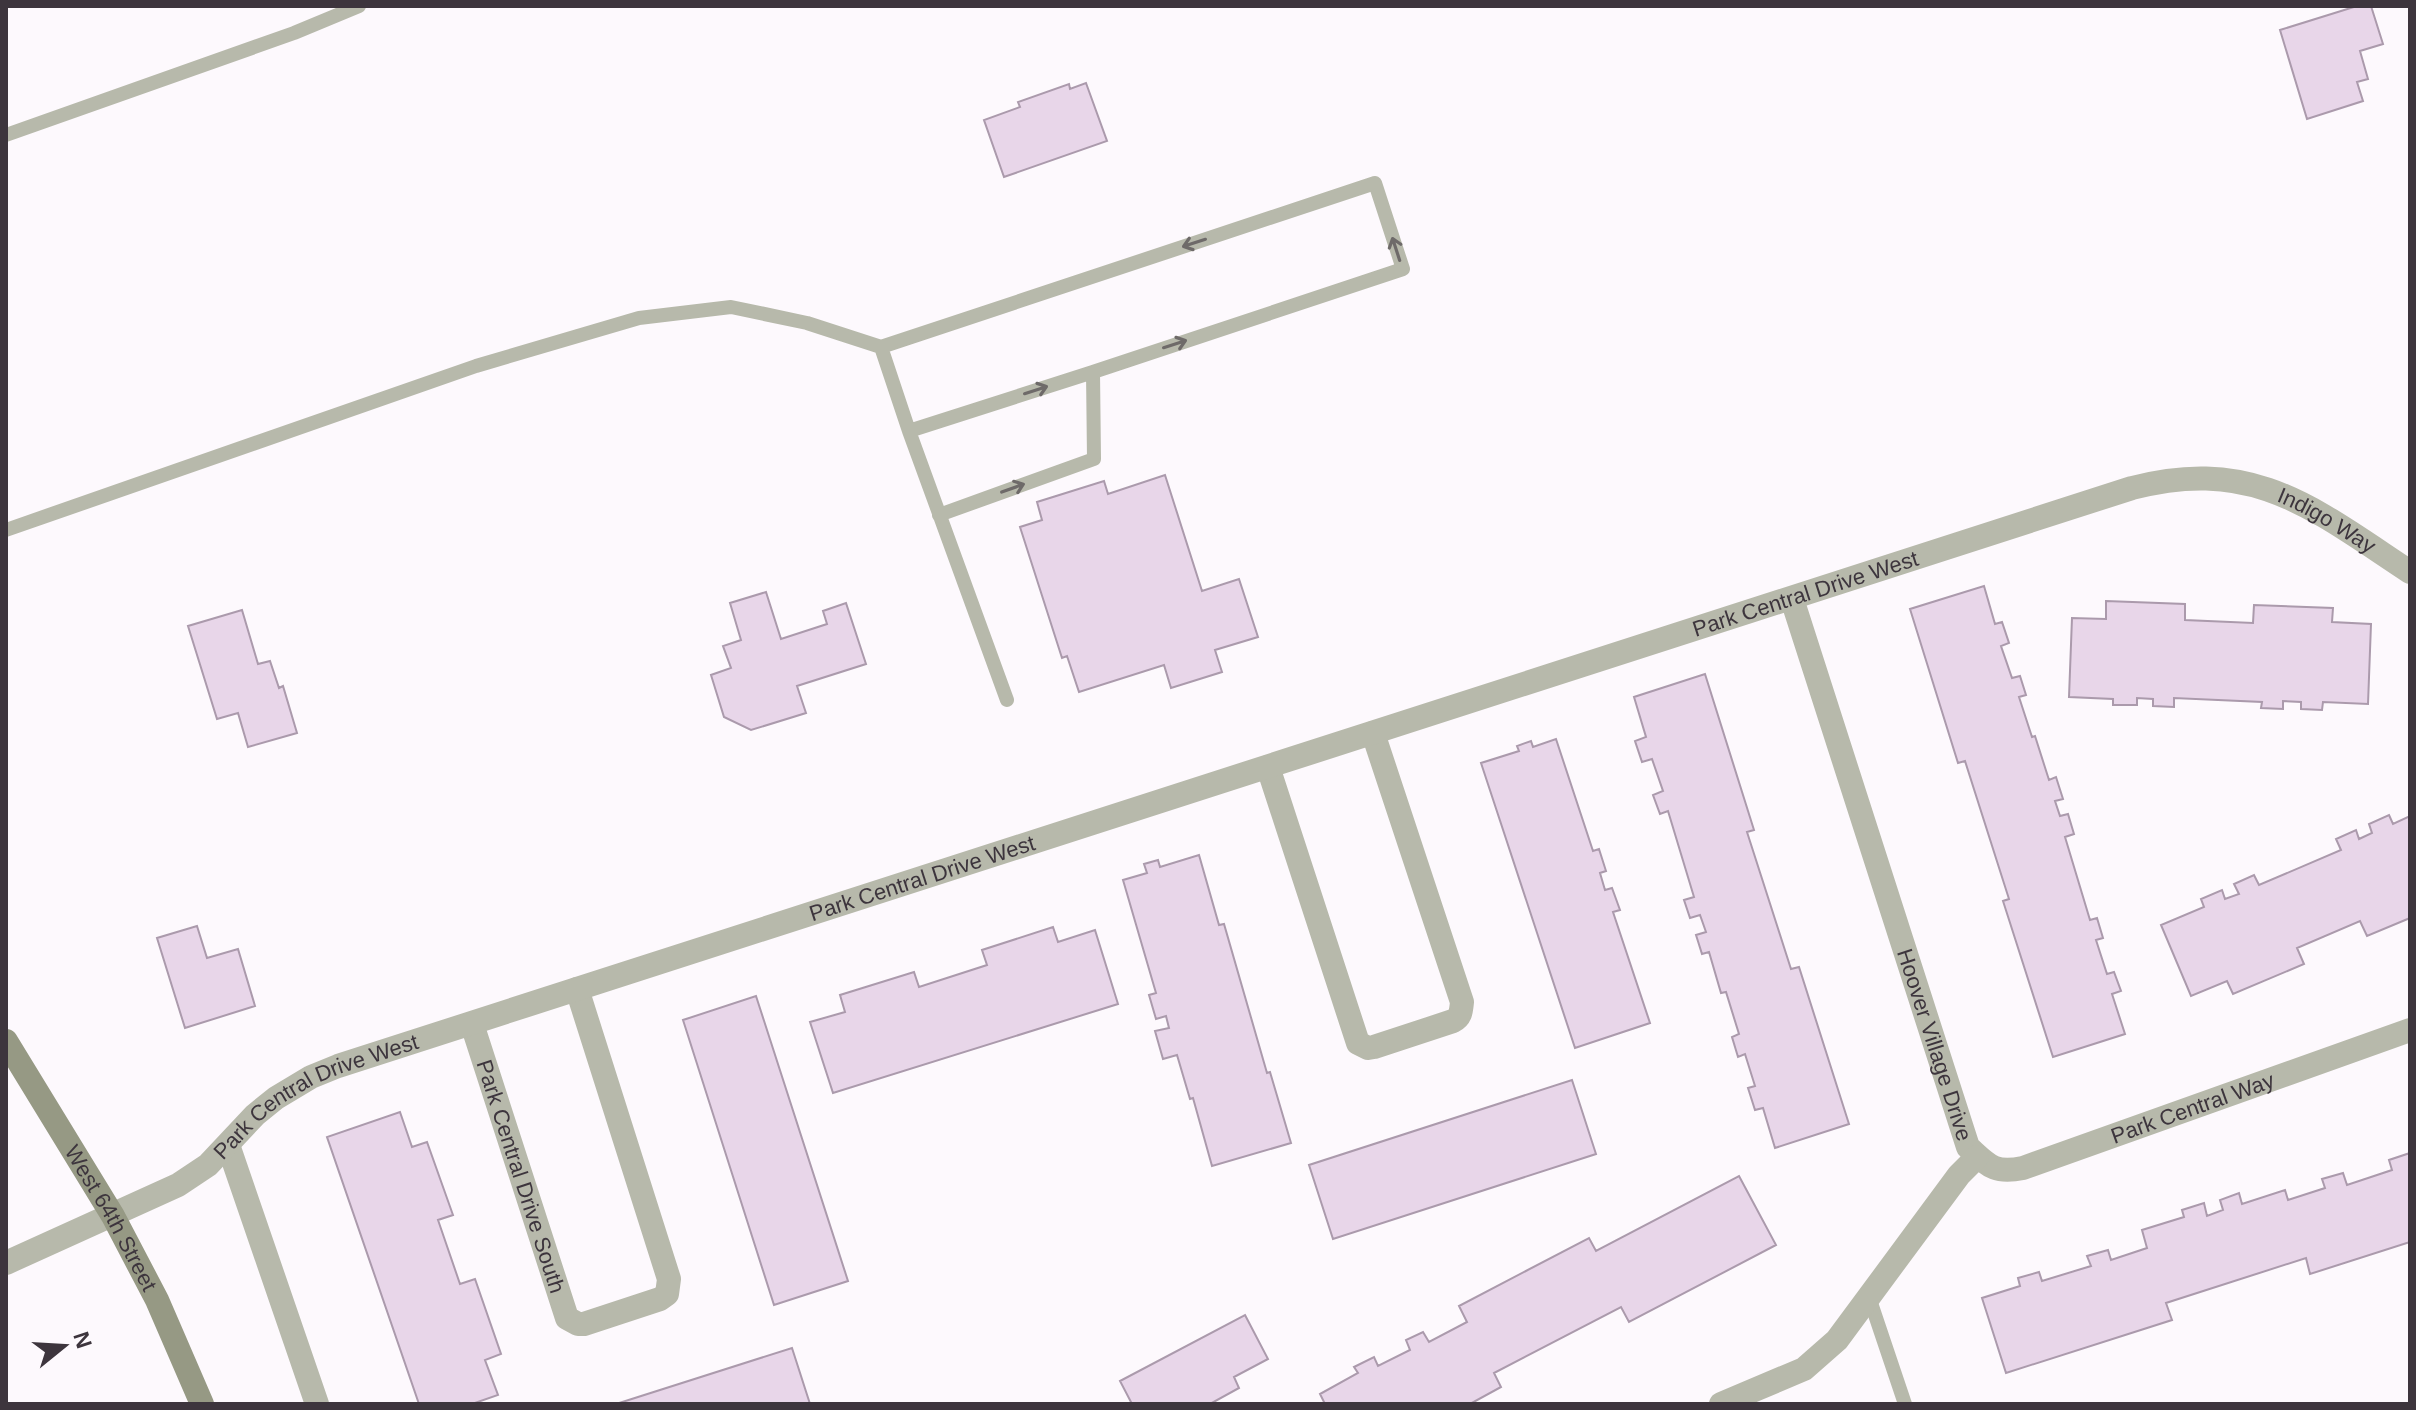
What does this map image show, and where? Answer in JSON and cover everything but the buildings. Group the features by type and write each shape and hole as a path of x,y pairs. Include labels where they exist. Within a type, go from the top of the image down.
{"street":[{"name":"Park Central Drive West","path":"6,1263 178,1185 208,1165 255,1115 311,1077 2140,486 2186,478 2240,481"},
{"name":"Indigo Way","path":"2240,481 2308,506 2410,572"},
{"name":"Hoover Village Drive","path":"1751,1398 1804,1369 1837,1340 1959,1175 1977,1157 1968,1147 1963,1132 1792,599"},
{"path":"1268,767 1358,1043 1368,1048 1374,1047 1458,1018 1462,1002 1373,733"},
{"name":"Park Central Drive South","path":"472,1024 567,1318 578,1324 660,1299 667,1294 669,1279 577,989"},
{"name":"Park Central Way","path":"1977,1157 1996,1169 2023,1168 2410,1030"},
{"name":"West 64th Street","path":"6,1041 113,1216 157,1300 202,1404"},
{"path":"228,1145 317,1404"},
{"path":"1721,1404 1751,1398"}],"lane":[{"path":"6,135 294,33 359,6"},
{"path":"6,530 461,371 639,318 731,307 807,323 881,347 1375,183 1403,269 909,431"},
{"path":"881,347 1007,700"},
{"path":"939,515 1094,459 1093,372"},
{"path":"1869,1297 1905,1404"}]}
